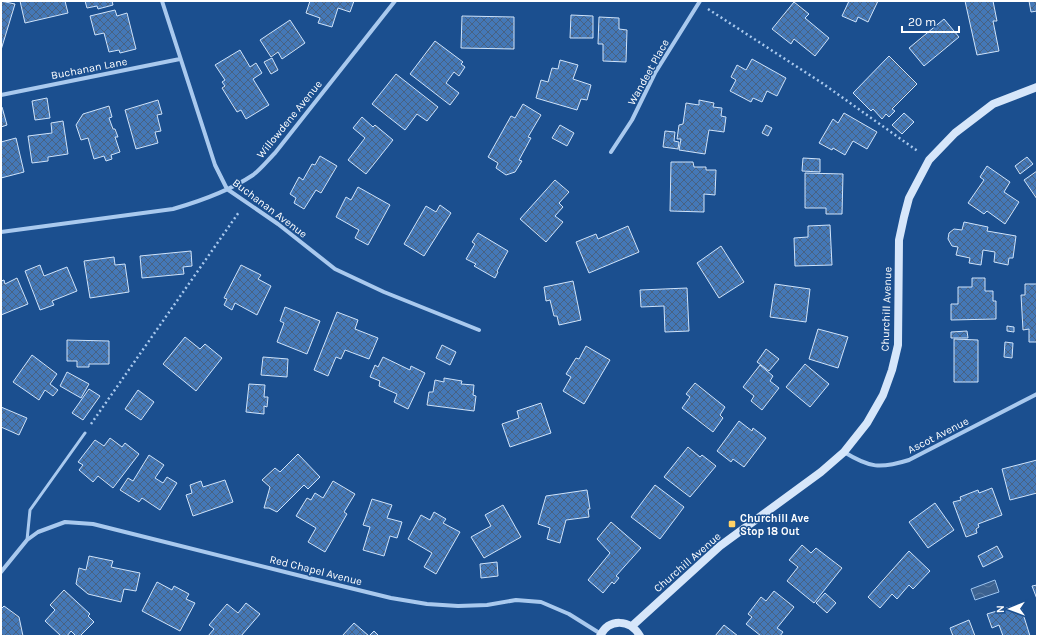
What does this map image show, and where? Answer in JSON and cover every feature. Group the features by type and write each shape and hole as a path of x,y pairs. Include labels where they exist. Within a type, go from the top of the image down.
{"street":[{"name":"Buchanan Avenue","path":"162,1 215,165 227,190 278,224 335,269 384,292 479,330"},
{"name":"Willowdene Avenue","path":"1,232 173,209 201,201 227,190 254,174 275,153 395,1"},
{"name":"Wandeet Place","path":"611,152 632,120 655,73 700,2"},
{"name":"Buchanan Lane","path":"1,95 180,59"},
{"name":"Churchill Avenue","path":"632,626 720,546 821,472 844,452 867,423 883,394 892,370 898,345 899,240 909,198 929,160 955,133 993,104 1037,88"},
{"name":"Ascot Avenue","path":"844,452 859,461 874,466 891,466 909,460 1037,394"},
{"name":"Red Chapel Avenue","path":"1,572 26,540 38,532 65,522 93,524 391,598 427,604 458,606 516,600 542,602 569,614 600,635"},
{"path":"600,635 605,628 618,623 632,626 640,636"}],"lane":[{"path":"26,540 30,510 85,433"}],"path":[{"path":"700,2 822,82 910,146"},
{"path":"85,433 246,202"}],"water":[{"path":"995,580 999,592 975,600 971,589"}],"building":[{"path":"1,1 15,4 1,50"},
{"path":"20,1 65,1 68,13 25,23"},
{"path":"85,1 112,1 113,5 98,9 97,6 87,8"},
{"path":"310,1 354,1 350,12 338,8 332,27 318,23 320,18 306,13"},
{"path":"849,1 878,1 868,22 858,17 856,22 842,16"},
{"path":"965,1 993,1 997,21 993,21 999,51 977,55"},
{"path":"1029,1 1037,1 1037,11 1031,12"},
{"path":"794,2 809,14 805,18 829,38 815,56 794,39 791,44 772,29"},
{"path":"115,10 117,16 127,13 136,49 120,53 119,50 109,52 104,33 95,35 90,16"},
{"path":"571,15 593,16 593,38 570,38"},
{"path":"462,16 514,17 514,49 461,48"},
{"path":"599,17 619,18 619,29 627,30 626,62 603,61 603,44 598,44"},
{"path":"944,19 959,37 924,66 909,48"},
{"path":"290,20 305,43 282,59 278,52 271,57 260,40"},
{"path":"435,41 463,62 461,64 465,67 459,76 454,72 446,83 459,93 450,105 410,74"},
{"path":"240,50 250,67 256,63 262,73 253,79 269,105 246,119 241,110 237,112 222,88 225,86 222,82 225,80 215,65"},
{"path":"889,56 917,84 892,109 895,111 889,117 886,114 882,119 873,109 871,111 853,93"},
{"path":"272,58 278,70 271,74 264,62"},
{"path":"752,59 786,78 777,96 767,91 762,102 753,98 751,102 730,91 736,80 731,77 737,65 746,70"},
{"path":"560,60 578,65 573,79 591,85 587,100 581,99 577,110 536,98 541,80 548,82 552,68 558,69"},
{"path":"396,74 438,107 427,121 417,114 405,130 372,104"},
{"path":"47,98 50,118 35,120 32,101"},
{"path":"158,100 162,114 157,115 161,131 155,132 158,143 136,149 125,110"},
{"path":"699,100 714,103 713,107 722,108 721,116 726,117 724,132 709,130 705,154 679,150 681,139 677,139 679,125 683,124 686,103 699,105"},
{"path":"523,104 541,115 528,137 531,138 519,160 522,161 515,172 506,175 496,168 498,163 488,157 511,116 515,118"},
{"path":"109,106 112,117 109,118 118,137 115,137 120,152 111,155 112,159 106,161 104,156 94,159 88,138 81,140 76,125 83,114"},
{"path":"2,107 7,125 1,127 1,108"},
{"path":"844,113 877,132 867,149 853,141 845,155 833,148 832,150 819,143 833,119 838,123"},
{"path":"904,113 914,122 902,134 892,125"},
{"path":"362,117 373,127 375,125 393,140 366,174 348,160 365,138 353,128"},
{"path":"63,121 68,154 48,157 48,161 32,163 28,136 52,133 51,123"},
{"path":"560,125 574,133 567,146 552,138"},
{"path":"766,125 772,128 768,136 762,133"},
{"path":"665,131 675,132 674,141 679,142 678,149 663,147"},
{"path":"16,138 24,172 1,178 1,142"},
{"path":"320,156 337,166 321,193 316,190 304,209 294,203 296,198 290,194 299,177 303,180 312,164 315,165"},
{"path":"1027,157 1033,164 1020,174 1015,166"},
{"path":"803,158 820,159 820,172 802,171"},
{"path":"671,162 693,162 694,167 706,167 706,170 716,170 715,195 704,194 704,212 670,211"},
{"path":"987,166 1010,182 1004,192 1019,202 1005,224 987,211 984,214 968,203 984,180 980,177"},
{"path":"1037,171 1037,199 1024,180"},
{"path":"805,173 843,174 842,214 826,214 826,208 805,208"},
{"path":"555,180 569,192 559,203 563,207 555,216 563,222 546,242 520,219"},
{"path":"358,187 390,205 368,245 355,238 359,230 336,217 346,197 351,200"},
{"path":"440,205 451,213 424,256 404,244 426,206 436,212"},
{"path":"964,222 988,227 987,231 1016,236 1013,258 1009,258 1008,265 994,262 995,252 983,250 981,265 969,263 970,258 956,255 958,247 952,246 948,239 949,233 954,229 962,230"},
{"path":"830,225 832,265 795,266 794,238 808,237 808,226"},
{"path":"628,226 639,252 589,273 576,242 596,234 598,239"},
{"path":"478,233 508,251 497,271 498,272 495,278 474,266 476,264 466,259 475,244 472,242"},
{"path":"721,246 744,282 719,298 697,263"},
{"path":"191,251 192,266 183,267 184,274 142,278 140,256"},
{"path":"114,257 115,265 125,264 129,292 90,298 84,261"},
{"path":"40,265 44,276 67,267 77,291 52,301 54,305 40,310 25,271"},
{"path":"241,265 261,275 258,279 271,286 257,315 235,303 232,310 224,305 227,299 224,298"},
{"path":"17,278 28,304 1,315 1,281 4,280 5,284"},
{"path":"972,278 985,278 985,291 993,291 993,301 996,301 996,319 951,320 951,304 958,304 958,287 972,287"},
{"path":"573,281 581,320 559,325 557,316 554,316 550,300 546,301 544,287"},
{"path":"775,284 810,289 806,322 770,317"},
{"path":"1025,284 1037,284 1037,342 1029,342 1029,329 1023,330 1021,295 1025,295"},
{"path":"687,288 689,331 665,332 664,306 641,307 640,290"},
{"path":"285,307 320,321 307,354 277,342 284,323 280,321"},
{"path":"337,312 358,320 355,329 378,338 369,359 345,350 341,359 336,357 328,376 314,370"},
{"path":"1007,326 1014,327 1014,332 1007,331"},
{"path":"818,329 848,337 838,368 809,359"},
{"path":"967,331 968,338 951,338 951,332"},
{"path":"185,337 200,349 205,344 222,358 196,391 163,364"},
{"path":"954,339 978,340 978,382 954,382"},
{"path":"67,340 109,341 109,364 89,364 89,367 77,367 77,361 67,361"},
{"path":"1005,342 1013,343 1012,358 1004,357"},
{"path":"442,345 456,352 450,365 436,358"},
{"path":"586,346 610,360 584,404 563,391 571,377 566,374 576,358 579,359"},
{"path":"766,349 779,359 769,371 757,362"},
{"path":"32,355 57,374 50,384 58,390 53,396 45,390 39,400 13,382"},
{"path":"263,357 288,359 287,377 261,375"},
{"path":"383,357 410,370 411,366 425,373 408,409 394,402 397,394 379,386 380,381 370,377 375,365 378,367"},
{"path":"805,364 829,384 810,407 786,387"},
{"path":"760,365 773,376 770,381 779,388 762,410 751,401 754,396 743,387"},
{"path":"67,372 89,384 81,398 60,386"},
{"path":"444,378 462,381 461,384 474,385 473,395 476,396 474,411 427,405 429,392 433,392 435,380 444,382"},
{"path":"695,383 725,407 720,415 723,418 713,432 682,408 690,397 686,394"},
{"path":"249,384 265,385 264,397 268,397 267,407 264,406 264,414 246,412"},
{"path":"89,389 100,396 83,420 72,413"},
{"path":"138,390 154,402 141,420 125,409"},
{"path":"541,403 551,433 510,447 502,424 519,418 517,411"},
{"path":"1,407 27,418 19,435 1,427"},
{"path":"739,421 752,431 753,428 766,438 744,467 733,459 731,462 717,451"},
{"path":"110,438 122,447 125,443 139,454 113,488 98,476 93,482 79,470 83,465 78,462 95,440 104,446"},
{"path":"688,447 700,457 702,455 716,466 690,497 664,477"},
{"path":"298,454 320,477 308,489 304,485 277,512 269,508 264,508 270,487 262,480 275,468 280,472"},
{"path":"149,455 164,465 155,478 163,483 167,477 177,483 160,510 142,498 139,502 120,490 128,478 133,481"},
{"path":"1037,460 1037,493 1010,500 1002,469"},
{"path":"225,480 233,502 193,516 186,495 192,493 190,485 201,481 203,487"},
{"path":"333,481 355,494 344,512 347,514 325,552 308,542 316,528 296,516 307,498 311,500 315,493 323,498"},
{"path":"655,485 684,507 660,539 631,517"},
{"path":"992,488 1002,515 978,524 979,527 976,529 977,533 966,537 953,502 961,500 960,497 978,490 979,493"},
{"path":"587,490 590,509 588,509 589,517 566,520 560,543 547,539 550,528 538,524 546,496"},
{"path":"372,499 392,505 387,518 402,522 397,538 390,536 384,556 363,550 370,527 363,525"},
{"path":"935,503 954,530 928,548 909,522"},
{"path":"503,505 521,537 484,558 471,537 491,526 485,515"},
{"path":"434,512 446,519 443,523 460,532 436,574 424,567 432,553 408,539 421,515 430,520"},
{"path":"611,522 641,548 616,576 619,578 614,584 612,582 603,593 588,580 610,553 597,539"},
{"path":"802,545 811,553 816,548 842,568 814,603 787,581 798,567 789,560"},
{"path":"997,546 1003,557 983,567 978,556"},
{"path":"909,551 930,571 913,589 909,585 897,599 892,594 880,608 868,597"},
{"path":"89,556 113,561 111,567 140,573 136,591 124,589 121,602 88,594 76,584 79,568 86,570"},
{"path":"497,562 498,576 481,578 480,564"},
{"path":"157,582 172,590 174,586 189,594 186,599 195,603 180,631 142,611"},
{"path":"1037,585 1037,599 1032,586"},
{"path":"64,590 90,614 88,616 94,622 80,636 76,636 71,631 67,636 61,636 45,621 55,610 50,605"},
{"path":"774,591 794,607 777,628 783,632 780,636 761,636 746,624 752,617 748,614 761,597 766,601"},
{"path":"825,593 836,603 827,613 816,603"},
{"path":"246,603 260,614 241,636 208,636 214,629 209,625 227,604 238,613"},
{"path":"1020,604 1030,636 1003,636 999,625 992,628 987,614"},
{"path":"4,606 19,617 23,636 1,636 1,609"},
{"path":"969,620 975,636 953,636 950,628"},
{"path":"354,623 369,636 342,636"},
{"path":"724,625 738,636 715,636"},
{"path":"374,631 379,636 369,636"}],"place":[{"name":"Churchill Ave Stop 18 Out","path":"732,524"}]}
